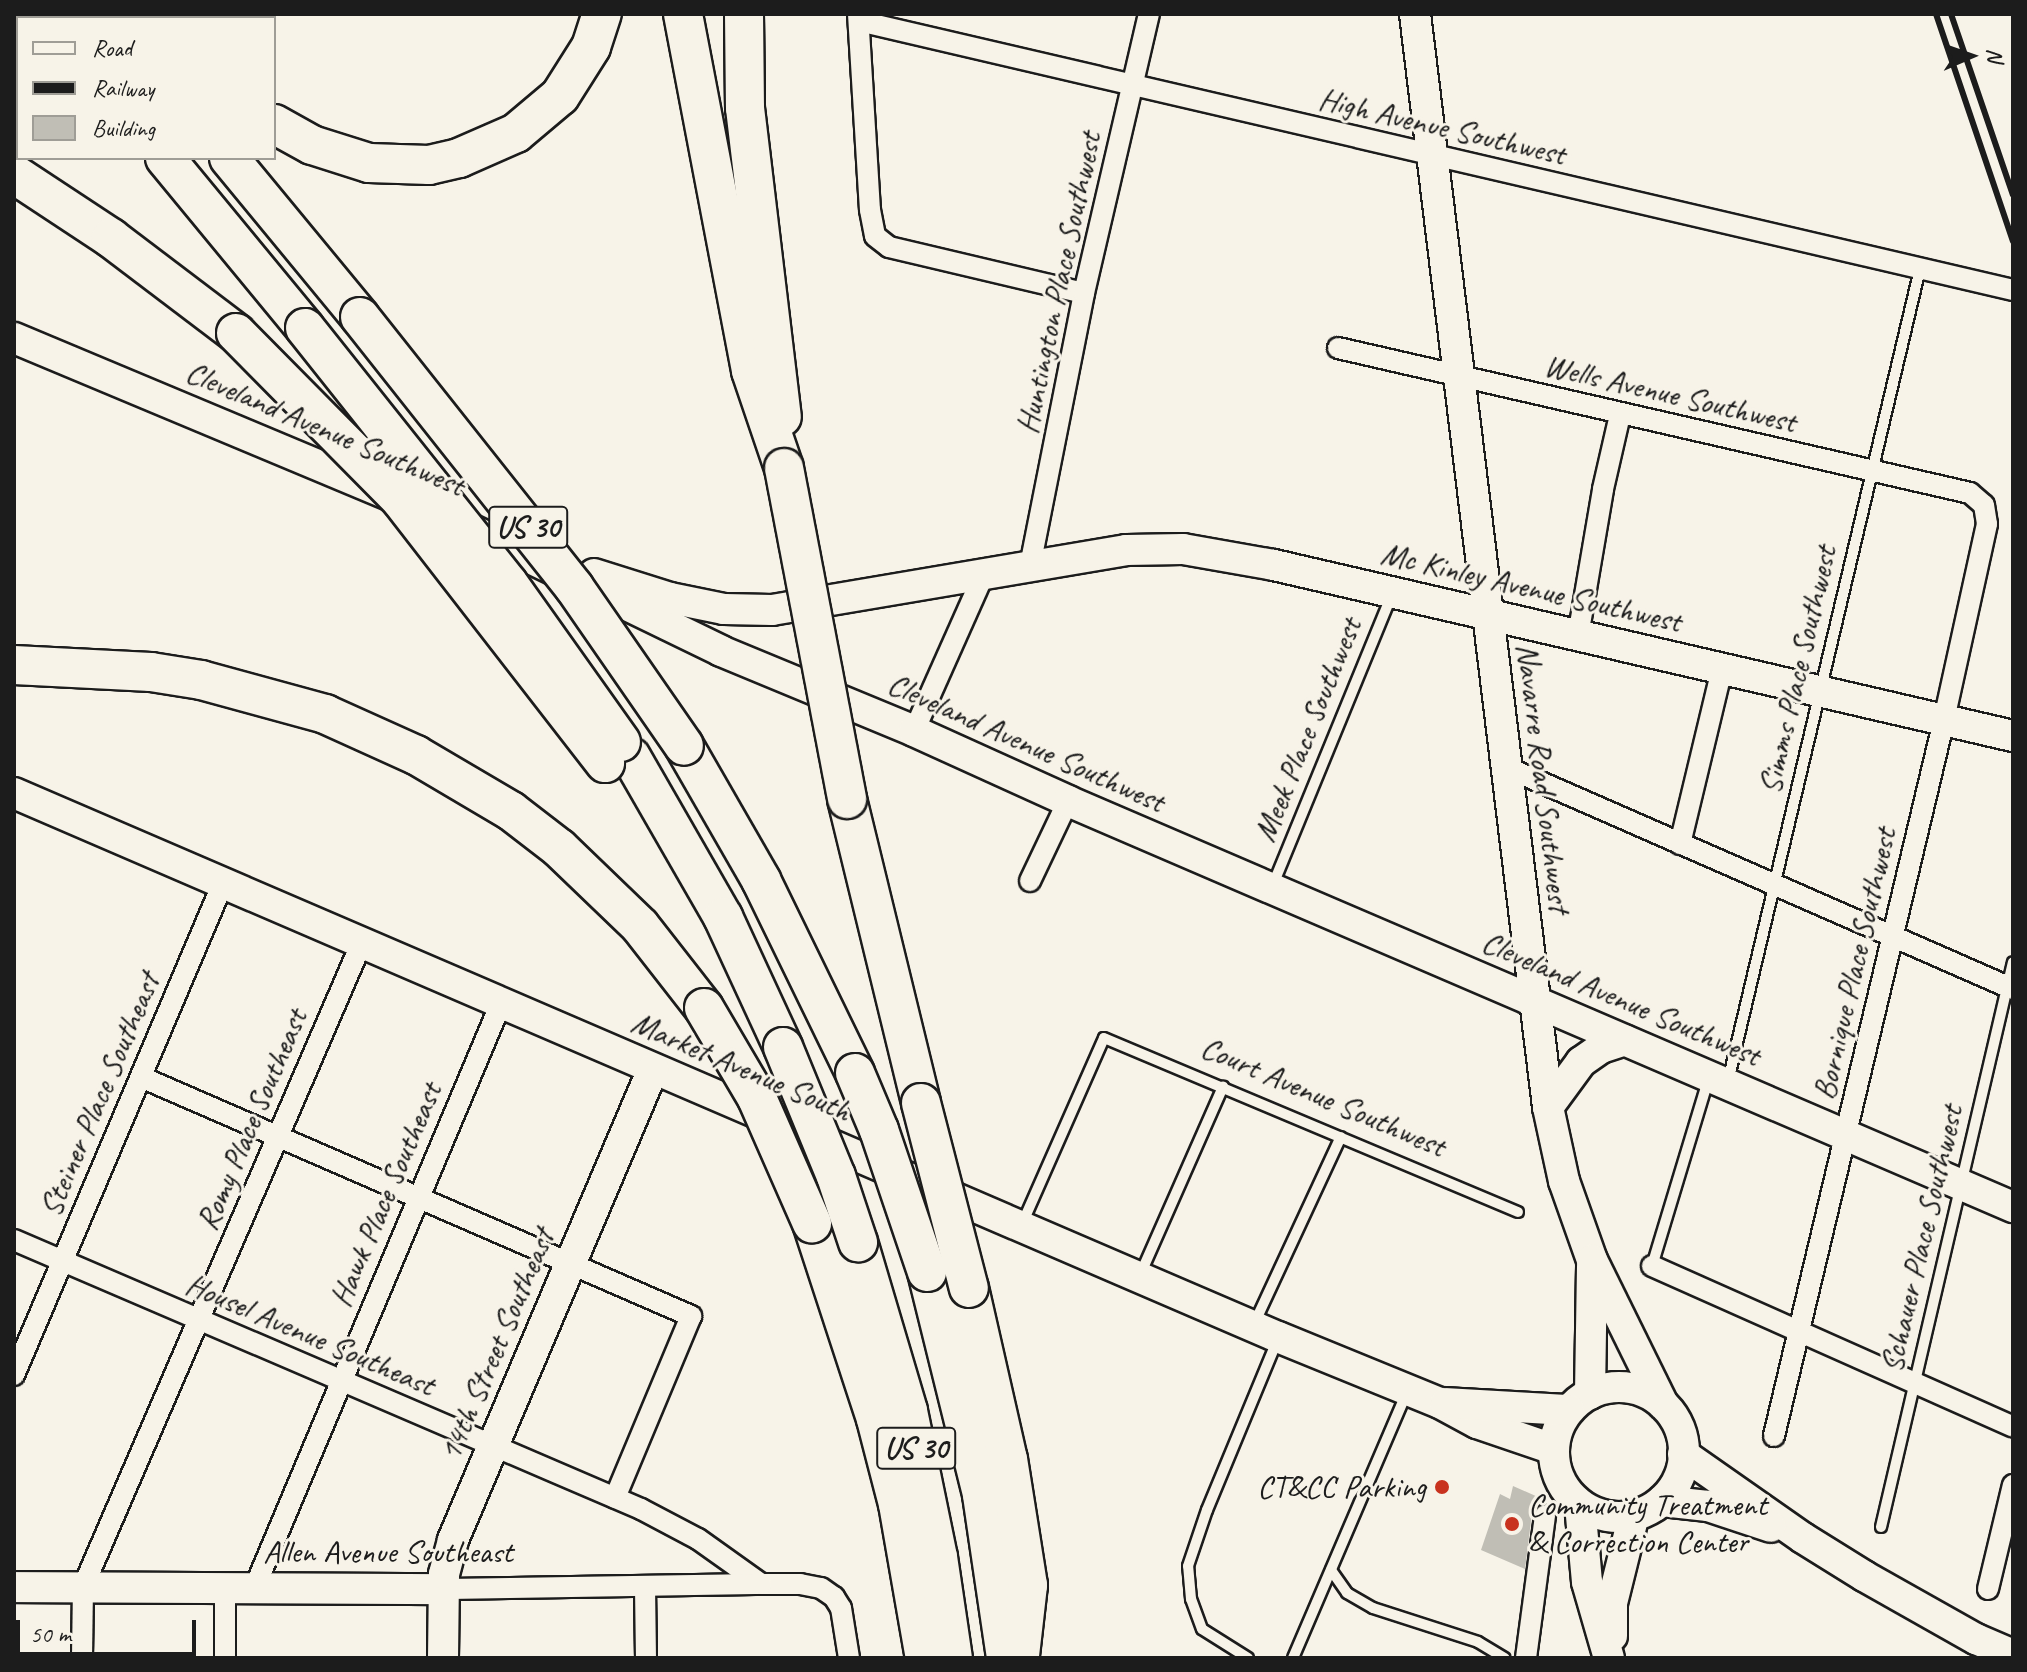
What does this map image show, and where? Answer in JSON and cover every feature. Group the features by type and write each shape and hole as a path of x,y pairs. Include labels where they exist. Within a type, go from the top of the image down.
{"highway":[{"path":"276,125 312,145 369,163 429,165 459,158 516,133 550,106 577,72 602,14"},
{"path":"683,14 751,371 784,468"},
{"path":"744,14 745,108 780,391 784,468 847,799 969,1288 1008,1459 1028,1585 1020,1658"},
{"name":"US 30","path":"167,160 508,583 618,760 662,847 709,929 759,995 836,1176 858,1242 911,1425 938,1557 953,1658"},
{"name":"US 30","path":"231,160 360,317 574,587 684,746 780,916 879,1130 927,1272 982,1495 1006,1658"},
{"path":"14,174 111,238 236,333 401,500 618,760"},
{"path":"14,665 151,672 279,699 367,731 416,755 511,811 600,886 640,926 704,1008 757,1098 812,1223 850,1333 898,1504 925,1658"}],"street":[{"name":"Huntington Place Southwest","path":"1030,566 1084,293 1149,14"},
{"name":"Navarre Road Southwest","path":"1415,14 1548,1107 1564,1181 1592,1260 1663,1404"},
{"name":"High Avenue Southwest","path":"858,17 1133,86 2013,290"},
{"path":"858,17 870,210 875,236 889,247 1084,293"},
{"name":"Cleveland Avenue Southwest","path":"14,338 494,538 656,622 2013,1207"},
{"name":"Wells Avenue Southwest","path":"1338,348 1970,493 1984,505"},
{"path":"1578,636 1620,415"},
{"name":"Bornique Place Southwest","path":"1774,1436 1944,720 1987,524 1984,505"},
{"name":"Mc Kinley Avenue Southwest","path":"494,538 616,582 724,609 772,610 1126,550 1183,549 1486,613 2013,736"},
{"path":"914,731 983,576"},
{"path":"1680,844 1722,669"},
{"path":"1506,767 2010,988"},
{"name":"Market Avenue South","path":"14,793 1139,1277 1440,1403 1477,1423 1553,1449"},
{"path":"1030,881 1068,801"},
{"name":"Steiner Place Southeast","path":"14,1375 223,883"},
{"name":"Romy Place Southeast","path":"83,1587 362,942"},
{"name":"Hawk Place Southeast","path":"225,1658 240,1589 340,1380 501,1003"},
{"path":"1548,1107 1581,1062 1601,1048 1625,1040"},
{"name":"14th Street Southeast","path":"443,1658 443,1589 453,1540 653,1069"},
{"path":"141,1077 691,1316 615,1498"},
{"name":"Housel Avenue Southeast","path":"14,1240 615,1498 691,1535 761,1584"},
{"name":"Navarre Road Southwest","path":"1579,1402 1592,1260"},
{"path":"1652,1266 2013,1427"},
{"path":"1626,1387 1646,1392 1663,1404 1676,1421 1683,1454 1675,1484 1662,1501 1634,1515 1600,1515 1580,1505 1565,1489 1556,1470 1553,1449 1558,1428 1579,1402 1605,1388 1626,1387"},
{"name":"Market Avenue South","path":"1440,1403 1579,1402"},
{"path":"1683,1454 1803,1538 1951,1625 2013,1655"},
{"path":"1988,1589 2013,1485"},
{"path":"1662,1501 1708,1506 1803,1538"},
{"path":"1580,1505 1587,1582 1610,1658"},
{"path":"1526,1658 1545,1515"},
{"path":"1610,1658 1612,1603 1634,1515"},
{"path":"761,1584 811,1585 826,1590 837,1601 845,1623 849,1658"},
{"name":"Allen Avenue Southeast","path":"14,1587 443,1589 761,1584"},
{"path":"82,1658 83,1587"},
{"path":"645,1587 646,1658"}],"lane":[{"name":"Simms Place Southwest","path":"1652,1266 1718,1079 1775,886 1920,269"},
{"name":"Meek Place Southwest","path":"1271,888 1392,592"},
{"name":"Schauer Place Southwest","path":"1881,1527 2010,988 2013,962"},
{"name":"Court Avenue Southwest","path":"1021,1226 1104,1038 1518,1212"},
{"path":"1139,1277 1223,1087"},
{"path":"1248,1658 1202,1629 1191,1599 1188,1566 1266,1331 1341,1137"},
{"path":"1293,1658 1408,1390"},
{"path":"1331,1570 1347,1593 1373,1608 1478,1642 1505,1658"}],"building":[{"name":"Community Treatment & Correction Center","path":"1513,1486 1538,1497 1532,1513 1525,1569 1481,1550 1500,1494 1510,1499"}],"railway":[{"path":"1936,14 2013,241"},
{"path":"1951,14 2013,195"}],"place":[{"name":"CT&CC Parking","path":"1442,1487"},
{"name":"Community Treatment & Correction Center","path":"1512,1524"}]}
